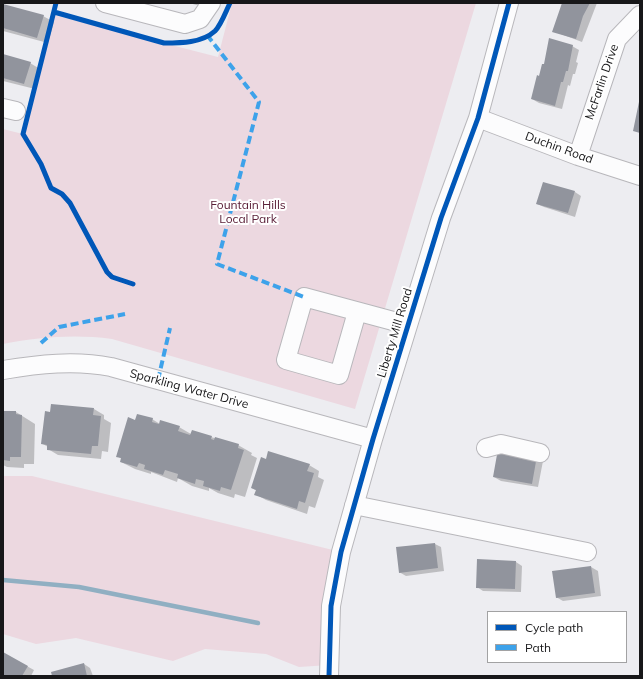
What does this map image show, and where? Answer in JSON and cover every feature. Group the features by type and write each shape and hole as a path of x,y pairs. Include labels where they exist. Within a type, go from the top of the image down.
{"street":[{"path":"105,3 186,24 200,19 211,3"},
{"name":"Liberty Mill Road","path":"329,676 332,606 341,552 373,438 441,218 478,118 509,3"},
{"name":"McFarlin Drive","path":"578,156 617,39 640,15"},
{"name":"Duchin Road","path":"478,118 578,156 640,176"},
{"path":"357,312 339,375 286,360 304,297 408,325"},
{"name":"Sparkling Water Drive","path":"3,370 43,364 88,363 373,438"},
{"path":"486,448 501,444 540,453"},
{"path":"354,505 588,552"}],"green space":[{"name":"Fountain Hills Local Park","path":"232,3 476,3 355,409 112,339 98,337 57,337 3,344 3,129 23,134 54,15 218,57"},
{"path":"3,476 32,476 341,552 329,665 299,667 266,654 205,649 173,661 76,638 36,644 3,634"}],"building":[{"path":"562,3 590,3 583,16 576,39 552,32"},
{"path":"3,4 44,15 37,38 3,28"},
{"path":"549,38 573,45 568,71 566,71 563,82 561,82 555,106 531,99 537,75 539,76 542,64 544,64"},
{"path":"3,54 31,62 24,84 3,78"},
{"path":"640,97 640,133 633,131"},
{"path":"543,182 575,191 568,213 536,204"},
{"path":"51,404 94,408 93,415 101,416 98,446 92,446 91,454 47,450 47,445 41,444 45,411 50,412"},
{"path":"3,411 16,411 16,414 22,415 21,457 10,457 10,461 3,460"},
{"path":"137,414 153,418 152,422 159,424 160,420 180,426 178,431 190,435 192,430 212,436 211,439 214,440 215,437 239,444 238,448 244,450 231,490 221,487 220,491 203,486 204,481 196,479 195,484 177,478 178,474 165,470 163,475 144,469 145,465 139,463 137,467 120,462 121,458 116,457 128,417 135,420"},
{"path":"498,449 537,456 532,484 493,477"},
{"path":"268,451 310,464 307,471 314,473 305,503 299,501 297,509 254,495 256,490 251,488 261,457 266,459"},
{"path":"435,543 438,568 399,573 396,547"},
{"path":"477,559 516,561 515,589 476,588"},
{"path":"591,566 595,593 556,598 552,571"},
{"path":"3,652 28,666 22,676 3,676"},
{"path":"84,663 87,676 52,676 51,672"}],"waterway":[{"path":"3,580 79,587 258,623"}],"marked path":[{"path":"207,35 259,102 217,264 304,297"},
{"path":"41,343 59,327 125,314"},
{"path":"158,380 170,328"}],"cycle path":[{"path":"56,3 23,134 41,164 51,188 62,194 70,203 107,272 112,277 133,284"},
{"path":"54,12 164,43 177,43 191,42 210,35 219,25 230,3"},
{"path":"329,676 331,606 341,552 373,439 441,218 478,118 509,3"}]}
